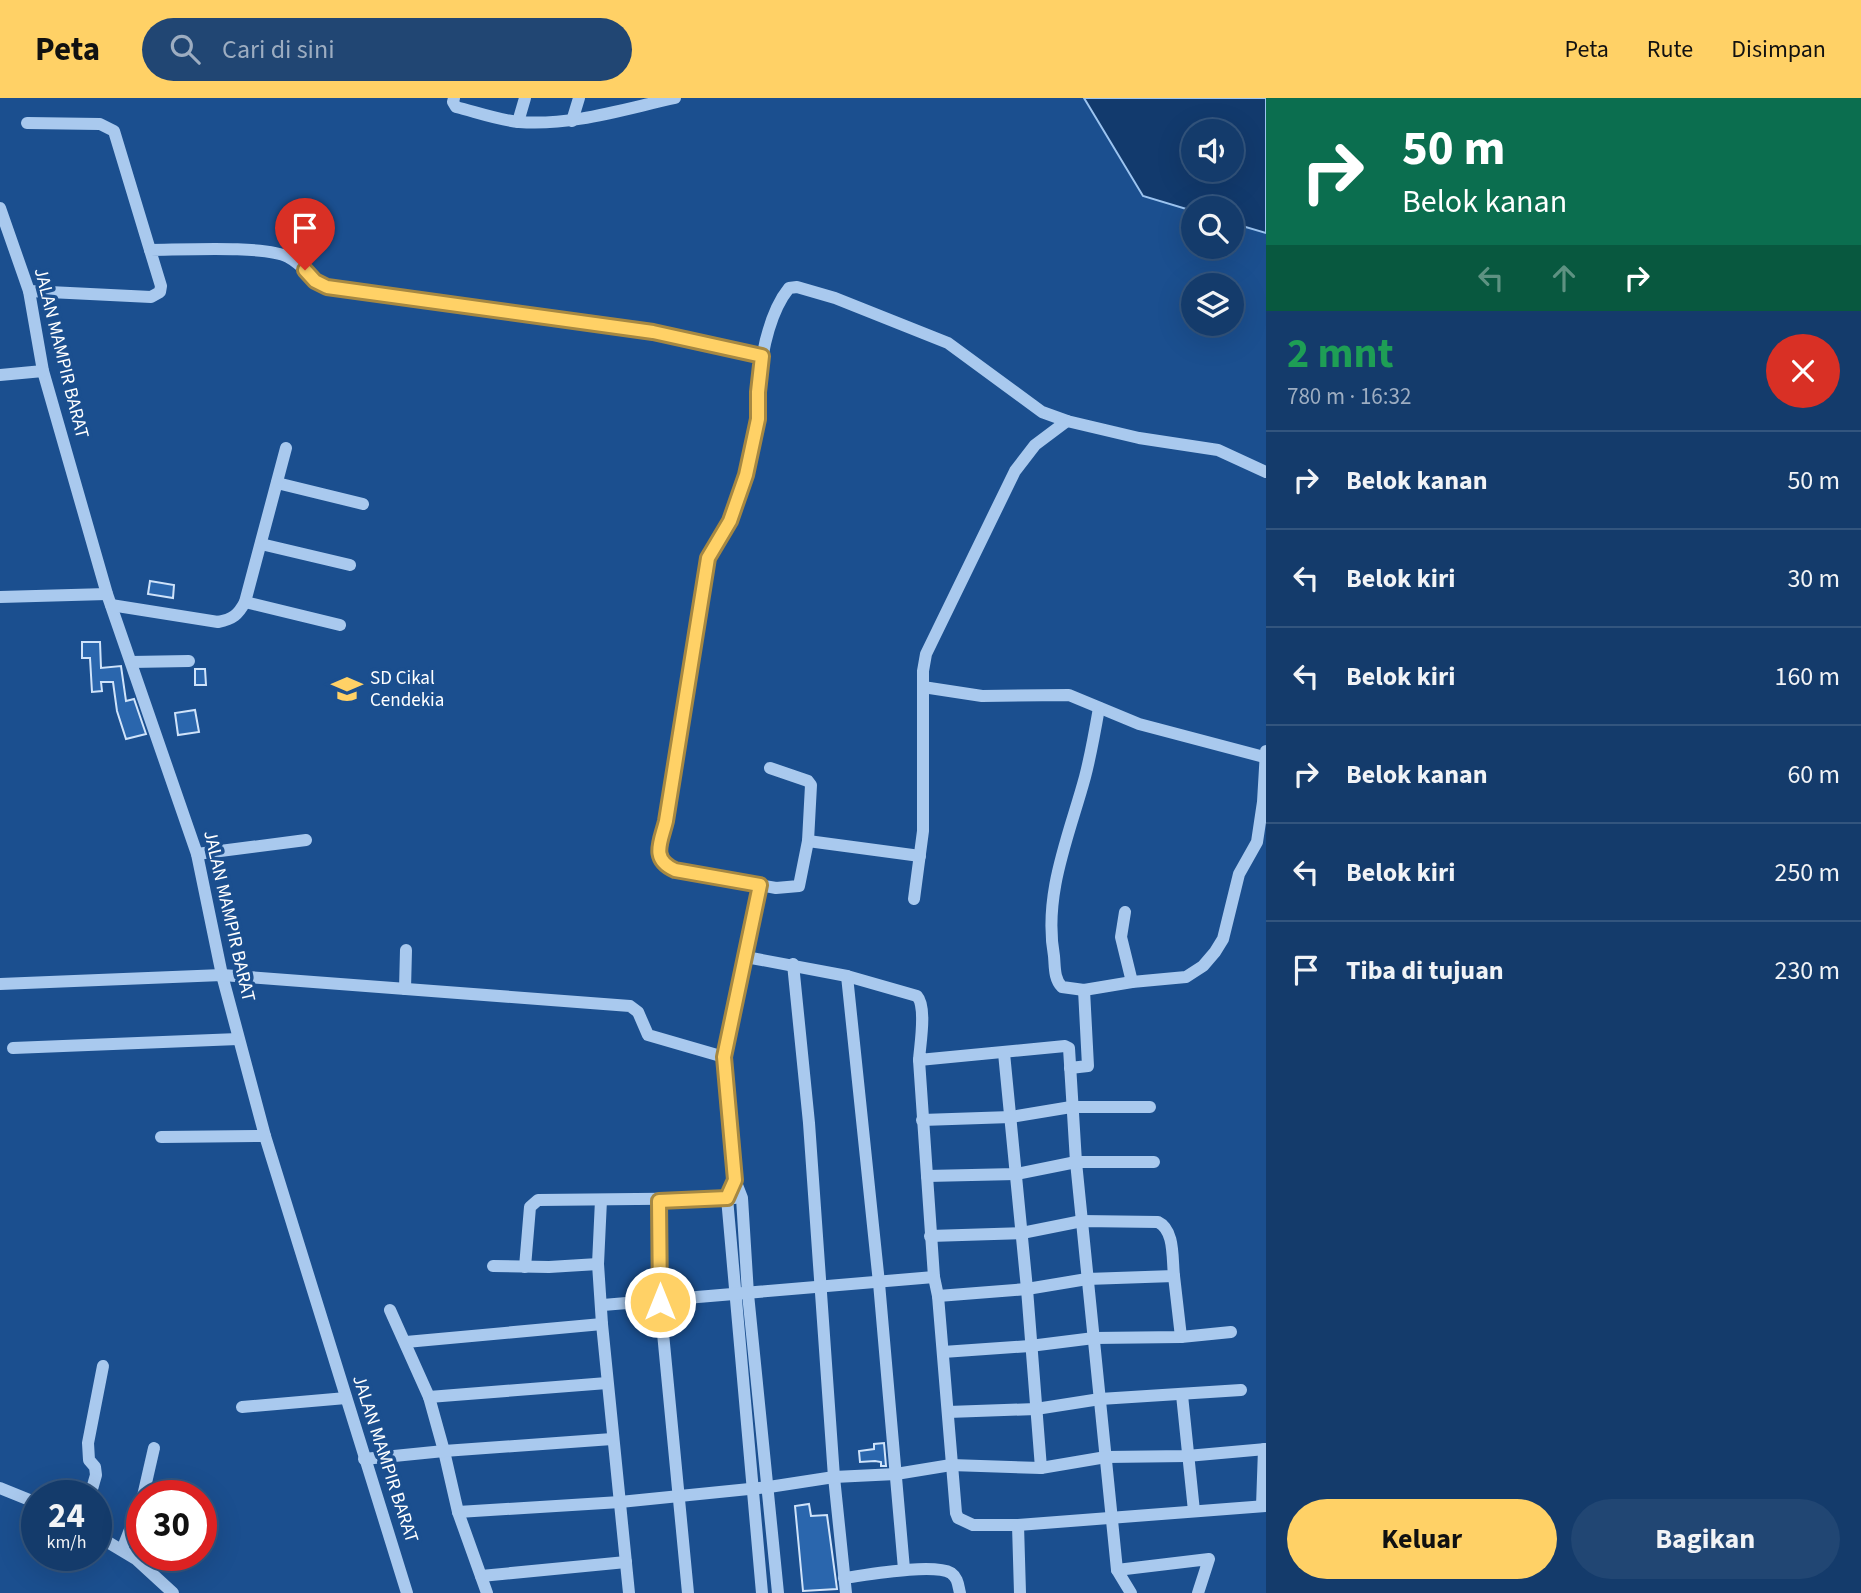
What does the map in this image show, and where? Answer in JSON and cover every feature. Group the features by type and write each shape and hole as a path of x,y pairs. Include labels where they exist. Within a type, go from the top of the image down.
{"street":[{"path":"454,98 456,107 517,122 572,121 626,104 675,98"},
{"path":"517,122 525,98"},
{"path":"572,121 579,98"},
{"path":"27,123 100,124 114,131 161,286 157,295 151,297 29,290"},
{"name":"JALAN MAMPIR BARAT","path":"0,208 29,290 43,371 109,599 197,855 222,975 265,1136 407,1593"},
{"path":"150,250 264,250 289,257 315,281 327,287 653,332 762,356"},
{"path":"770,768 808,781 811,785 808,841 799,887 787,889 675,870 663,863 659,857 708,558 730,521 746,475 758,419 762,356 778,304 789,288 797,287 835,298 948,343 1042,412 1067,421 1139,438 1218,450 1266,472"},
{"path":"0,375 43,371"},
{"path":"914,899 923,831 923,687 926,653 1015,471 1035,444 1067,421"},
{"path":"0,597 109,599 218,622 231,620 239,614 245,602 286,448"},
{"path":"277,483 363,504"},
{"path":"261,544 350,565"},
{"path":"245,602 340,625"},
{"path":"131,662 188,661"},
{"path":"923,687 982,696 1069,695 1139,724 1265,754 1263,802 1256,842 1239,874 1223,939 1203,966 1186,977 1084,990 1062,987 1057,980 1050,939 1051,901 1064,843 1085,776 1099,708"},
{"path":"197,855 306,840"},
{"path":"808,841 920,856"},
{"path":"760,885 724,1057 735,1180 742,1198 742,1295 752,1488 762,1593"},
{"path":"1125,912 1121,937 1132,982"},
{"path":"405,989 406,950"},
{"path":"457,1512 620,1502 769,1488 834,1477 896,1474 951,1465 1041,1468 1106,1458 1187,1456 1265,1449 1264,1506 1018,1525 973,1525 958,1518 951,1465 939,1296 934,1277 930,1236 919,1060 923,1009 921,999 912,994 847,976 746,957"},
{"path":"793,964 809,1123 819,1288 846,1593"},
{"path":"0,984 222,975 630,1006 638,1012 648,1035 724,1057"},
{"path":"847,976 879,1283 904,1569"},
{"path":"1070,1068 1088,1066 1084,990"},
{"path":"13,1048 239,1039"},
{"path":"919,1060 1065,1046 1069,1050 1076,1163 1117,1570 1131,1593"},
{"path":"1004,1052 1041,1468"},
{"path":"922,1120 1011,1118 1071,1107 1150,1107"},
{"path":"161,1138 265,1136"},
{"path":"927,1176 1016,1174 1076,1163 1154,1162"},
{"path":"735,1180 727,1198 769,1488 778,1593"},
{"path":"525,1267 530,1207 533,1202 742,1198"},
{"path":"601,1200 598,1264 603,1306 602,1324 629,1593"},
{"path":"659,1201 660,1302 688,1593"},
{"path":"930,1236 1022,1233 1082,1221 1158,1222 1165,1225 1169,1232 1181,1337"},
{"path":"493,1266 598,1264"},
{"path":"939,1296 1027,1289 1087,1279 1174,1276"},
{"path":"603,1306 934,1277"},
{"path":"390,1310 429,1397 457,1512 487,1593"},
{"path":"406,1342 602,1324"},
{"path":"943,1352 1094,1338 1181,1337 1231,1332"},
{"path":"95,1480 95,1467 89,1460 88,1443 103,1366"},
{"path":"429,1397 607,1382"},
{"path":"948,1412 1036,1409 1100,1399 1241,1390"},
{"path":"1182,1395 1194,1511"},
{"path":"242,1407 345,1398"},
{"path":"364,1459 612,1439"},
{"path":"146,1480 154,1448"},
{"path":"0,1488 21,1497"},
{"path":"1018,1525 1020,1593"},
{"path":"122,1550 126,1540"},
{"path":"112,1544 136,1559 173,1593"},
{"path":"1117,1570 1209,1559 1198,1593"},
{"path":"481,1576 626,1562"},
{"path":"844,1578 904,1569 948,1572 957,1579 960,1593"}],"water":[{"path":"1084,98 1266,98 1266,233 1244,227 1244,196 1181,196 1181,207 1143,196"}],"building":[{"path":"150,581 174,585 173,598 148,594"},
{"path":"82,642 100,642 101,668 121,666 126,701 134,699 146,734 126,739 117,711 113,682 101,682 102,691 92,692 90,658 82,658"},
{"path":"195,669 205,669 206,685 195,685"},
{"path":"195,710 199,732 178,735 175,713"},
{"path":"884,1443 886,1466 875,1461 860,1462 859,1451 874,1449 874,1444"},
{"path":"809,1504 811,1516 827,1515 837,1589 803,1591 795,1506"}],"place":[{"name":"SD Cikal Cendekia","path":"347,689"}],"route":[{"path":"305,270 315,281 327,287 653,332 762,356 758,419 746,475 730,521 708,558 666,821 659,849 659,857 663,863 675,870 760,885 724,1057 735,1180 727,1198 659,1201 660,1302"}]}
